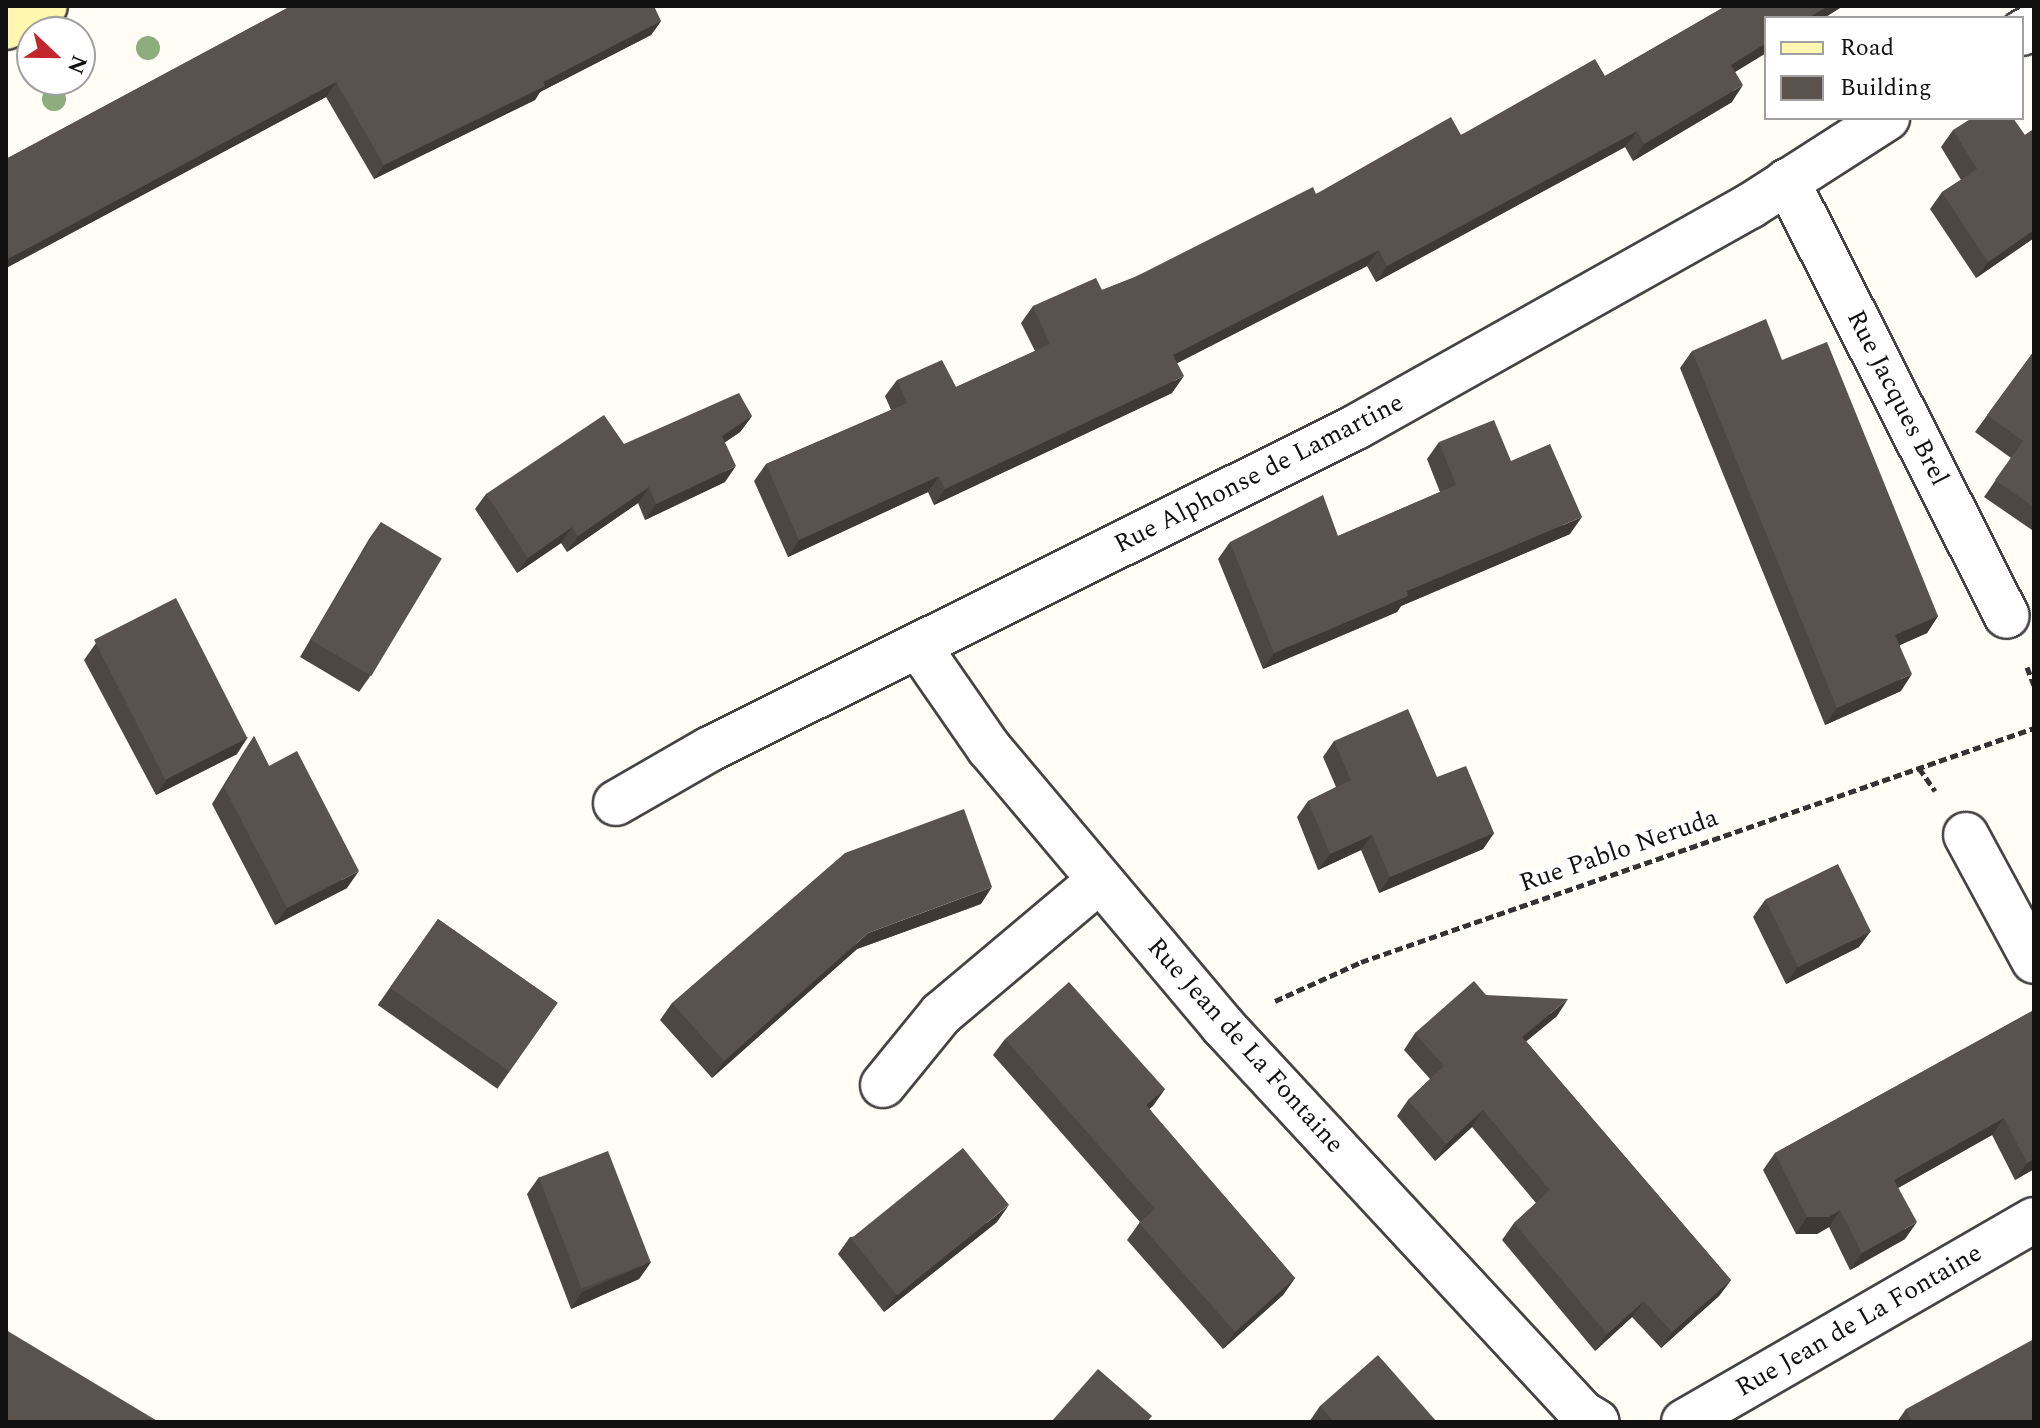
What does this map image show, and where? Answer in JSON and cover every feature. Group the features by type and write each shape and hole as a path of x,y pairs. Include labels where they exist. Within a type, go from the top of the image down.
{"street":[{"path":"6,27 45,6"},
{"name":"Rue Alphonse de Lamartine","path":"616,803 710,749 1356,427 1787,181 1884,120"},
{"name":"Rue Jacques Brel","path":"1787,181 2007,616"},
{"name":"Rue Jean de La Fontaine","path":"919,647 989,748 1222,1025 1582,1413 1597,1422"},
{"path":"1966,835 2034,961"},
{"path":"883,1085 941,1014 1099,881"},
{"name":"Rue Jean de La Fontaine","path":"1684,1422 2034,1220"}],"path":[{"name":"Rue Pablo Neruda","path":"1222,1025 1361,962 2034,728"}],"building":[{"path":"291,6 654,6 661,21 543,82 545,86 384,165 336,82 6,260 6,159"},
{"path":"1726,6 1828,6 1811,16 1764,16 1764,44 1731,65 1743,85 1644,144 1637,131 1387,266 1379,250 1173,355 1184,376 945,489 939,476 799,540 766,464 907,403 897,380 942,360 956,387 1050,344 1033,306 1096,278 1102,290 1135,277 1313,187 1316,194 1451,117 1461,135 1595,59 1605,76"},
{"path":"1969,120 2014,120 2025,135 2034,129 2034,230 1988,262 1942,192 1977,169 1953,130"},
{"path":"1766,319 1782,360 1827,342 1938,616 1895,635 1912,674 1837,708 1692,351"},
{"path":"2034,351 2034,507 1995,480 2023,441 1987,415"},
{"path":"739,393 752,416 722,436 736,466 656,504 649,487 578,536 572,527 528,558 486,494 604,415 624,444"},
{"path":"1494,420 1511,461 1550,444 1582,517 1407,591 1408,596 1274,653 1230,542 1323,495 1338,536 1456,485 1439,442"},
{"path":"381,522 442,559 371,676 310,639"},
{"path":"176,598 247,738 165,780 94,640"},
{"path":"1408,709 1437,777 1466,766 1494,833 1390,877 1372,835 1330,854 1308,801 1351,780 1334,741"},
{"path":"254,736 269,766 297,751 359,871 287,908 224,787"},
{"path":"964,809 992,887 868,933 724,1061 672,1003 845,853"},
{"path":"1838,864 1871,931 1798,967 1765,900"},
{"path":"438,919 558,1003 509,1072 390,988"},
{"path":"1474,981 1486,995 1568,999 1522,1037 1731,1280 1672,1332 1644,1301 1607,1334 1514,1223 1550,1190 1483,1110 1446,1144 1408,1100 1444,1066 1415,1033"},
{"path":"1069,982 1165,1089 1146,1105 1295,1278 1235,1332 1139,1223 1155,1209 1005,1039"},
{"path":"2034,1010 2034,1159 2027,1163 2004,1118 1894,1180 1917,1222 1862,1253 1840,1210 1829,1217 1807,1217 1775,1153"},
{"path":"963,1148 1009,1205 897,1295 851,1239"},
{"path":"608,1151 651,1262 582,1289 539,1178"},
{"path":"6,1330 159,1422 6,1422"},
{"path":"2034,1339 2034,1422 1912,1422 1906,1409"},
{"path":"1378,1355 1437,1422 1334,1422 1320,1406"},
{"path":"1098,1369 1152,1416 1147,1422 1051,1422"}]}
